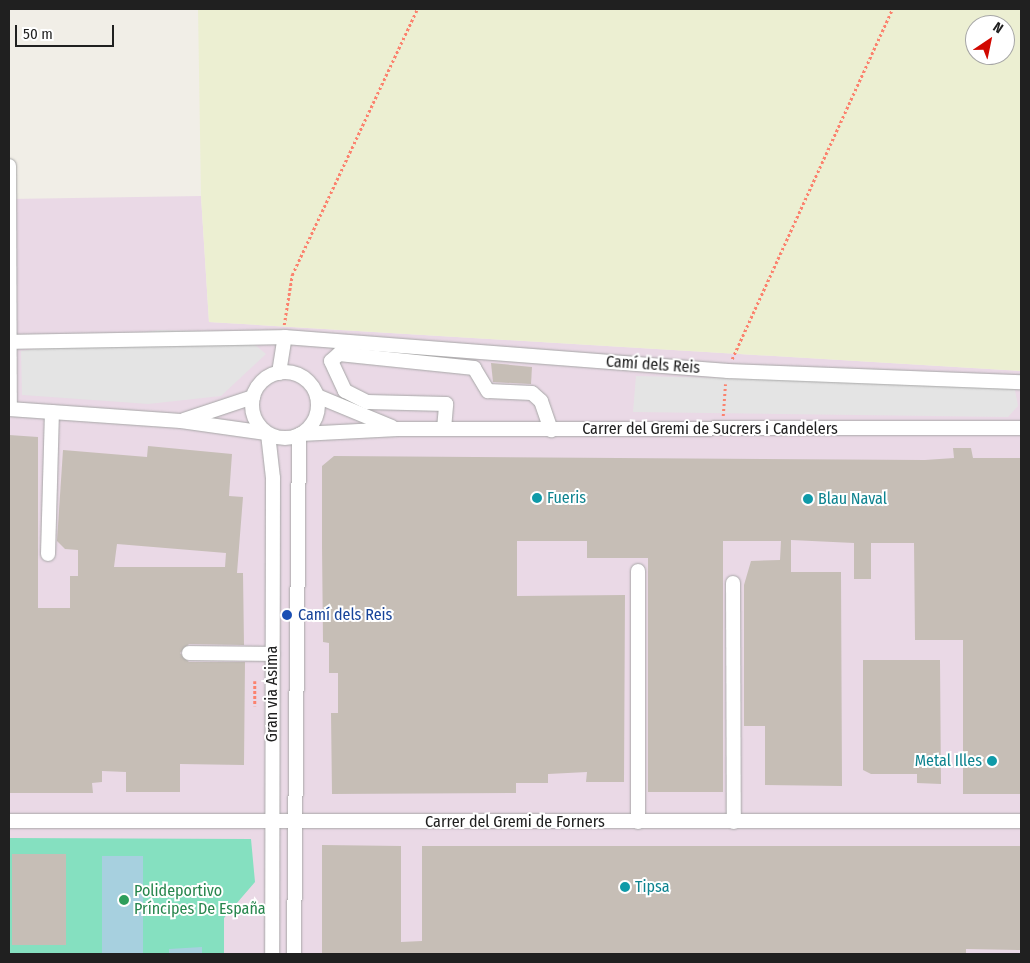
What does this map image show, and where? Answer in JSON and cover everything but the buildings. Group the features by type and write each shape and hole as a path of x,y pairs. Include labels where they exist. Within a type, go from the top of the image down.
{"street":[{"path":"9,166 9,409 181,421 267,433 284,438 300,434 315,418 316,396 298,375 279,373 262,381 253,397 254,417 267,433"},
{"name":"Camí dels Reis","path":"10,342 285,337 728,370 1021,382"},
{"path":"279,373 285,337"},
{"path":"444,429 446,404 368,402 345,391 331,361 338,354 474,368 488,391 532,394 541,401 551,430"},
{"name":"Carrer del Gremi de Sucrers i Candelers","path":"316,396 398,429"},
{"path":"181,421 253,397"},
{"path":"48,554 52,412"},
{"name":"Carrer del Gremi de Sucrers i Candelers","path":"300,434 398,429 723,430 1021,428"},
{"name":"Gran via Asima","path":"267,433 273,478 272,954"},
{"name":"Gran via Asima","path":"294,954 294,823 300,434"},
{"path":"638,571 638,822"},
{"path":"733,583 734,822"},
{"path":"189,653 273,654"},
{"name":"Carrer del Gremi de Forners","path":"9,821 294,823 1021,822"}],"path":[{"path":"285,337 292,275 417,9"},
{"path":"723,430 728,370 892,9"},
{"path":"255,681 255,706"}],"shaded area":[{"path":"201,196 209,322 1021,371 1021,954 9,954 9,199"},
{"path":"160,330 241,333 266,354 221,396 148,404 22,395 21,351"},
{"path":"636,376 1014,385 1018,406 1008,417 633,412"}],"green space":[{"path":"198,9 1021,9 1021,371 209,322 201,196"},
{"name":"Polideportivo Príncipes De España","path":"9,838 251,839 255,882 224,918 224,954 9,954"}],"water":[{"path":"102,856 143,856 143,954 102,954"},
{"path":"202,947 202,954 169,954 169,949"}],"place":[{"name":"Fueris","path":"537,498"},
{"name":"Blau Naval","path":"808,499"},
{"name":"Camí dels Reis","path":"287,615"},
{"name":"Metal Illes","path":"992,761"},
{"name":"Tipsa","path":"625,887"},
{"name":"Polideportivo Príncipes De España","path":"124,900"}]}
